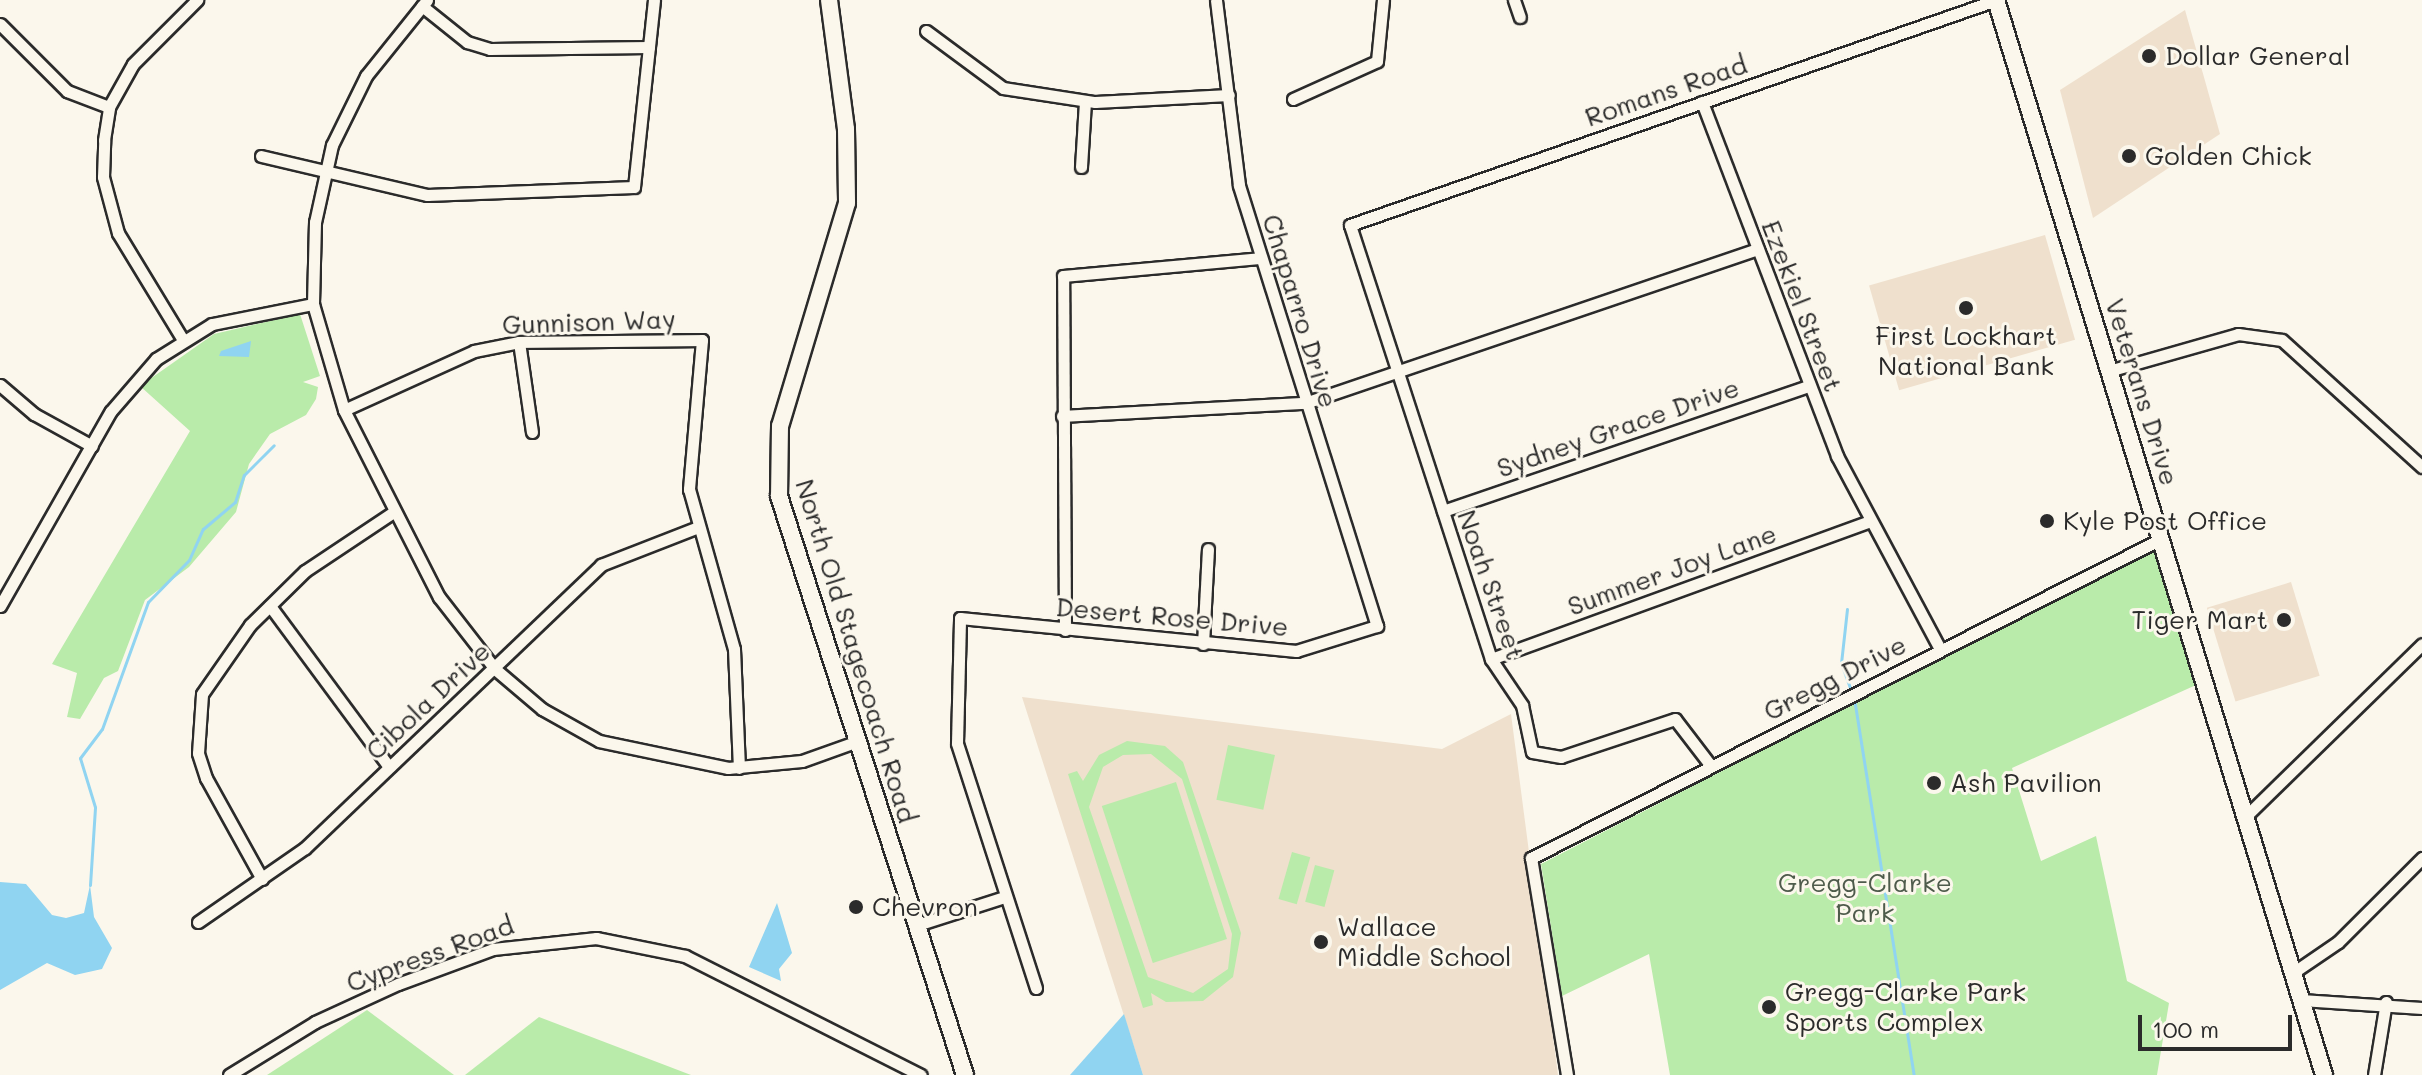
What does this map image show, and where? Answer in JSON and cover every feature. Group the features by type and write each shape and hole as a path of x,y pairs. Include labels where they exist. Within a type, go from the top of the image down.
{"main road":[{"name":"North Old Stagecoach Road","path":"829,0 846,129 847,203 780,426 777,472 783,512 965,1075"},
{"name":"Veterans Drive","path":"1996,0 2112,370 2324,1075"}],"street":[{"path":"183,340 108,205 109,107 147,45 197,0"},
{"path":"261,156 427,195 634,187 654,0"},
{"name":"Chaparro Drive","path":"1216,0 1239,185 1259,258 1377,626"},
{"path":"1293,99 1377,61 1383,0"},
{"path":"1514,0 1520,17"},
{"name":"Romans Road","path":"1350,225 1996,0"},
{"path":"649,47 490,49 467,42 424,3 366,76 326,172 315,222 313,304 344,410 392,513 439,597 495,669 542,709 599,741 688,765 739,768 802,761 858,741"},
{"path":"0,24 67,91 109,107"},
{"path":"926,31 1003,88 1085,101 1229,95"},
{"path":"1081,167 1085,101"},
{"name":"Ezekiel Street","path":"1702,102 1808,386 1868,522 1940,649"},
{"name":"Noah Street","path":"1350,225 1491,659 1522,705 1536,755 1561,757 1675,719 1711,766"},
{"path":"1062,416 1305,403 1399,376 1757,249"},
{"path":"1065,630 1063,276 1259,258"},
{"path":"0,606 5,584 132,383 183,340 241,314 313,304"},
{"path":"2112,370 2238,334 2282,340 2422,467"},
{"name":"Gunnison Way","path":"344,410 474,351 519,342 702,340 687,450 696,528 734,649 739,768"},
{"path":"519,342 532,432"},
{"path":"0,385 34,414 92,446"},
{"name":"Sydney Grace Drive","path":"1443,511 1808,386"},
{"path":"262,879 206,778 197,722 219,663 270,606 329,551 392,513"},
{"name":"Summer Joy Lane","path":"1491,659 1868,522"},
{"name":"Cibola Drive","path":"198,922 262,879 389,767 601,565 696,528"},
{"name":"Gregg Drive","path":"1567,1075 1531,858 2161,539"},
{"path":"1203,644 1208,549"},
{"path":"270,606 389,767"},
{"name":"Desert Rose Drive","path":"1004,897 957,743 960,618 1296,651 1377,626"},
{"path":"2246,816 2422,644"},
{"path":"2294,972 2338,942 2422,858"},
{"path":"917,925 1004,897 1036,988"},
{"name":"Cypress Road","path":"229,1075 315,1022 398,984 493,949 596,938 685,956 921,1075"},
{"path":"2301,1000 2386,1002 2422,1008"},
{"path":"2374,1075 2386,1002"}],"shaded area":[{"path":"2185,10 2220,134 2093,218 2060,90"},
{"path":"2045,235 2075,340 1899,390 1869,285"},
{"path":"2291,582 2320,676 2235,701 2207,608"},
{"name":"Wallace Middle School","path":"1022,697 1442,749 1511,714 1558,1075 1143,1075"}],"green space":[{"path":"300,314 320,376 303,382 318,387 316,399 306,415 270,434 249,464 236,512 189,567 145,600 118,671 104,678 80,719 67,717 77,673 52,664 190,431 140,386 214,334"},
{"name":"Gregg-Clarke Park","path":"2154,549 2196,685 2012,768 2041,861 2096,836 2127,981 2169,1003 2157,1075 1670,1075 1649,954 1562,996 1541,864"},
{"path":"1127,741 1165,746 1183,762 1241,933 1233,977 1203,1001 1166,1002 1151,993 1153,1005 1143,1008 1068,774 1077,771 1083,781 1099,755","holes":["1151,754 1182,779 1232,934 1228,969 1193,993 1148,977 1089,807 1103,767 1123,755"]},
{"path":"1228,745 1275,755 1263,810 1216,800"},
{"path":"1176,782 1227,939 1153,963 1102,806"},
{"path":"1292,852 1310,857 1297,904 1278,899"},
{"path":"1315,865 1334,870 1324,907 1305,902"},
{"path":"367,1010 454,1075 267,1075"},
{"path":"539,1017 691,1075 465,1075"}],"water":[{"path":"251,341 249,357 219,356 221,351"},
{"path":"0,882 26,884 52,915 66,918 84,913 90,885 94,917 112,948 102,969 75,975 47,963 0,990"},
{"path":"777,903 792,953 779,969 781,981 749,967"},
{"path":"1124,1014 1143,1075 1070,1075"}],"waterway":[{"path":"90,885 95,807 80,758 102,729 148,602 189,560 203,529 235,502 244,475 274,445"},
{"path":"1847,609 1841,663 1851,691"},
{"path":"1854,698 1914,1075"}],"place":[{"name":"Dollar General","path":"2149,56"},
{"name":"Golden Chick","path":"2129,156"},
{"name":"First Lockhart National Bank","path":"1966,308"},
{"name":"Kyle Post Office","path":"2047,521"},
{"name":"Tiger Mart","path":"2284,620"},
{"name":"Ash Pavilion","path":"1934,783"},
{"name":"Chevron","path":"856,907"},
{"name":"Wallace Middle School","path":"1321,942"},
{"name":"Gregg-Clarke Park Sports Complex","path":"1769,1007"}]}
